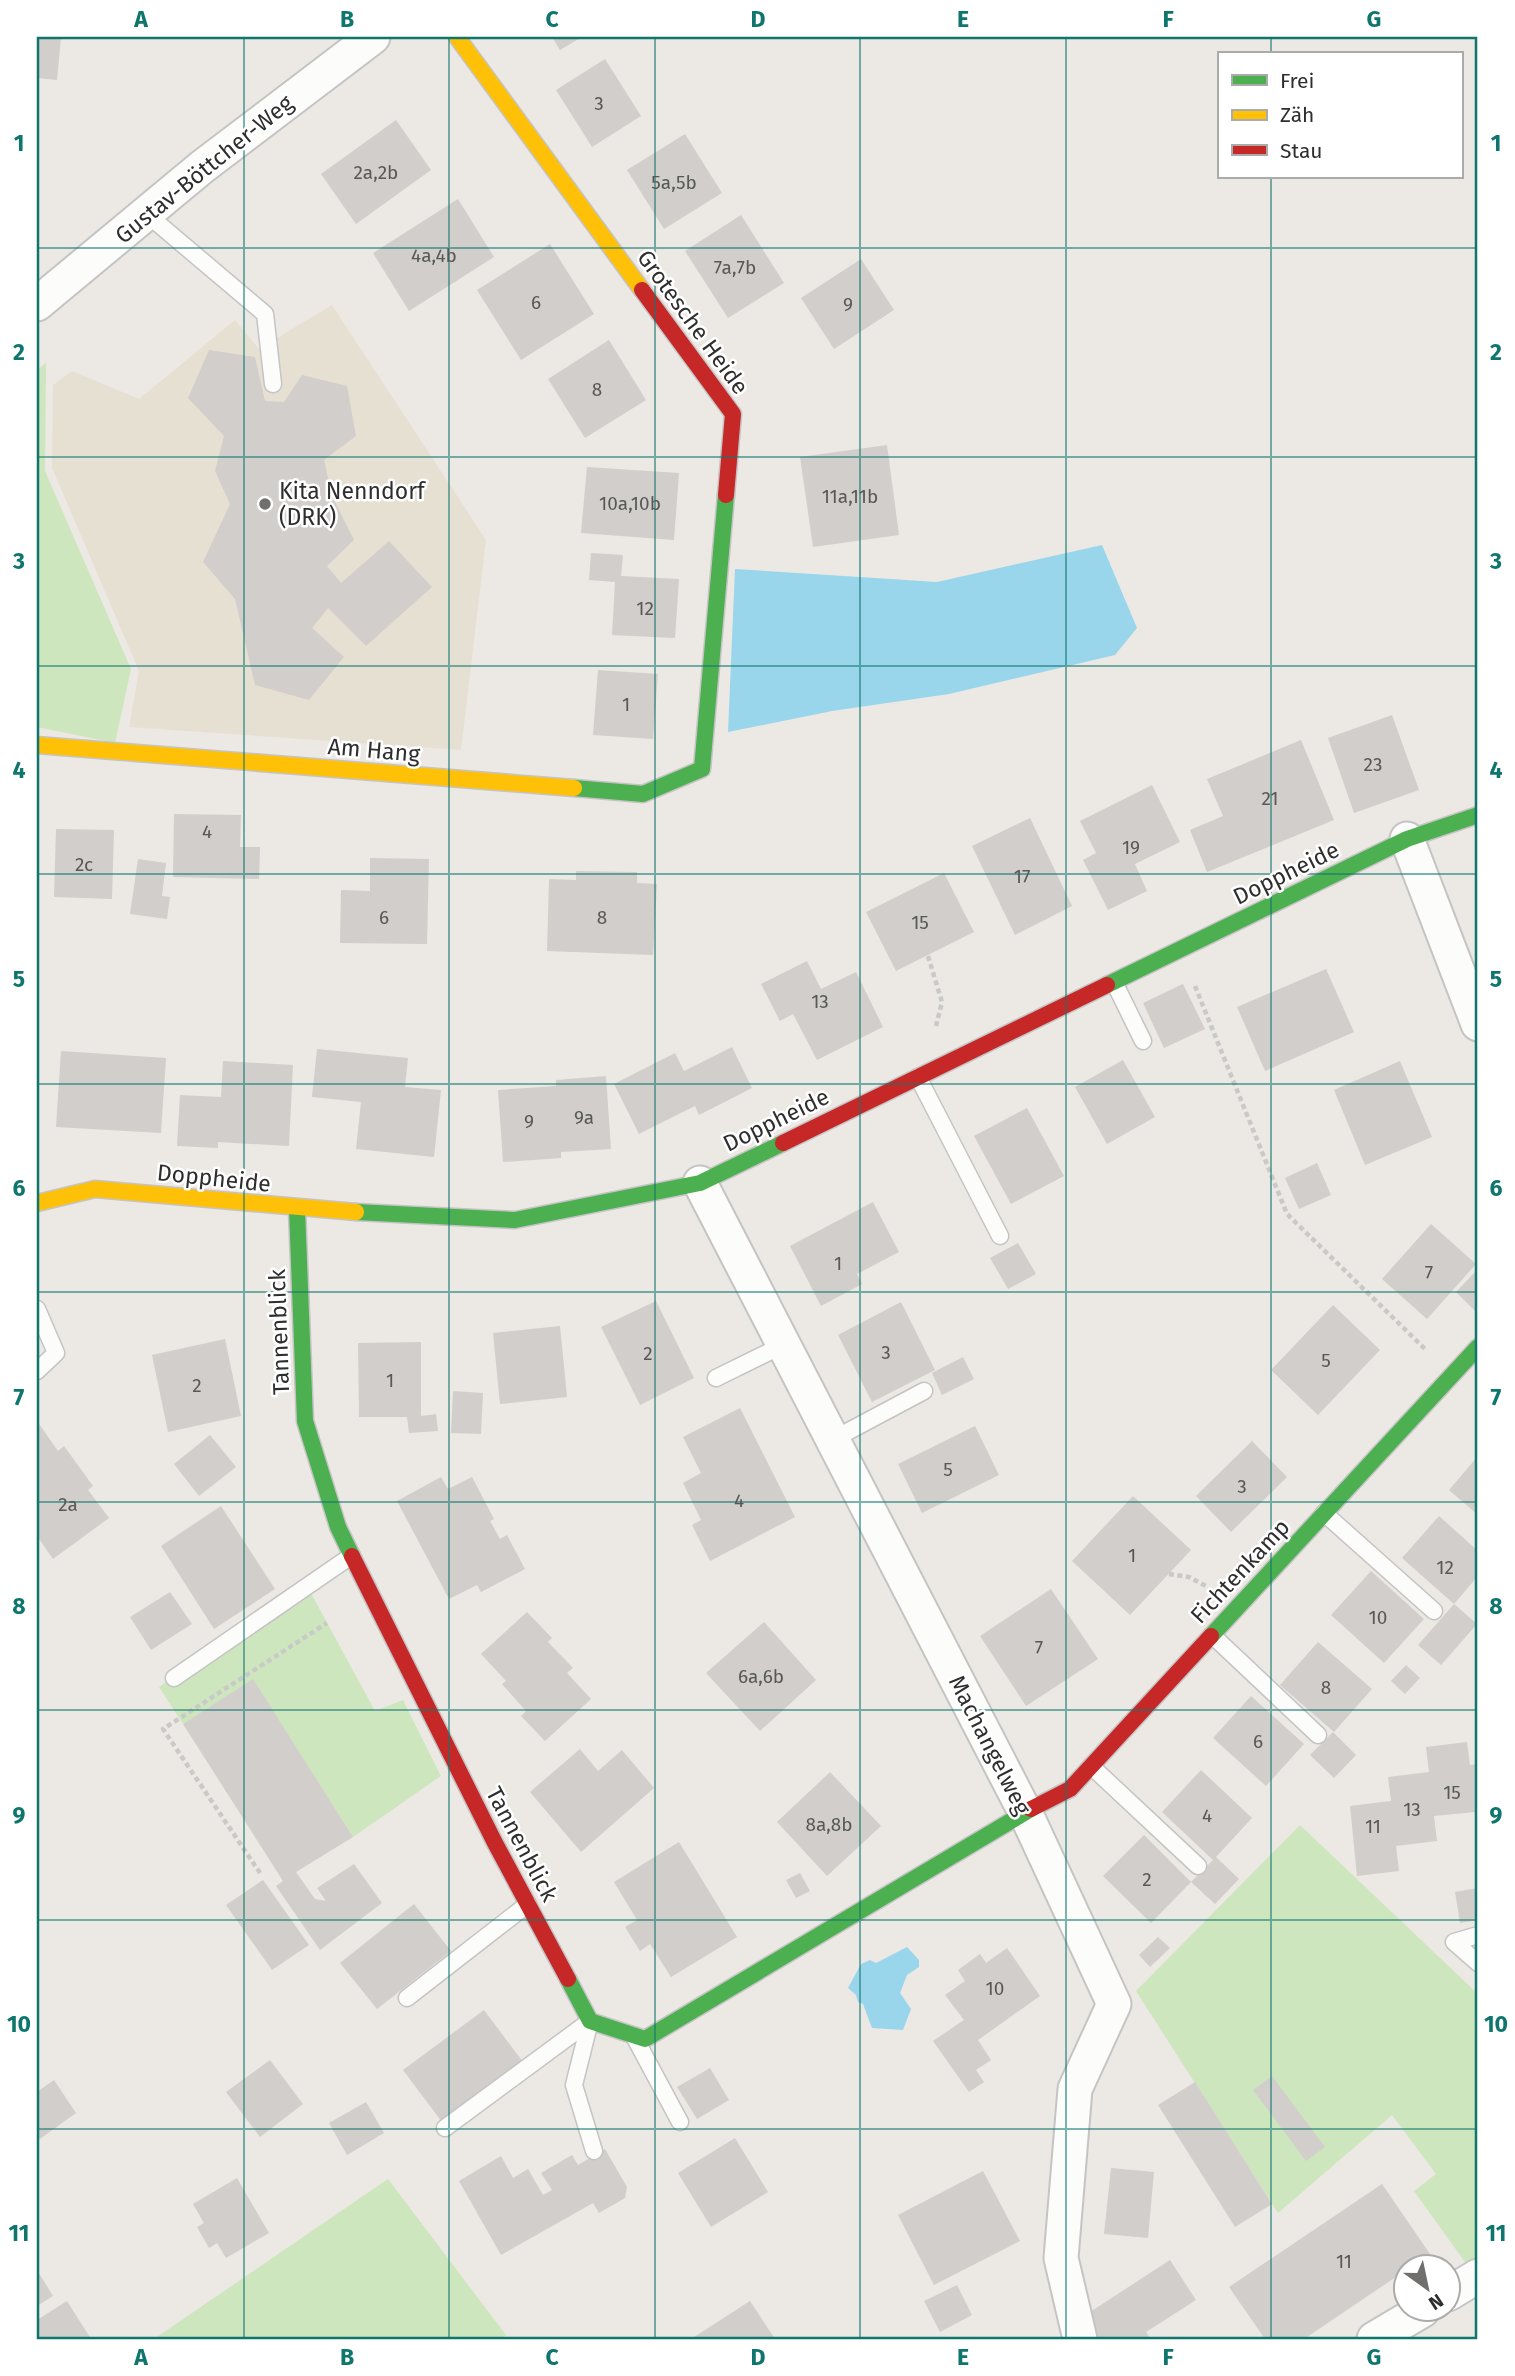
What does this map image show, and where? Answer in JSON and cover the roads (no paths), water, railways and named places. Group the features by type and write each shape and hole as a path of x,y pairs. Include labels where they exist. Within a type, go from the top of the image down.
{"street":[{"name":"Gustav-Böttcher-Weg","path":"37,304 148,215 202,167 373,37"},
{"name":"Grotesche Heide","path":"457,37 733,414 702,769"},
{"name":"Am Hang","path":"37,745 643,794 702,769"},
{"name":"Doppheide","path":"37,1203 95,1189 297,1209 515,1220 700,1183 1407,839 1478,816"},
{"path":"1407,839 1478,1024"},
{"name":"Machangelweg","path":"700,1183 1025,1812 1114,2004 1075,2089 1061,2258 1080,2339"},
{"name":"Tannenblick","path":"297,1209 305,1421 338,1527 590,2021"},
{"name":"Fichtenkamp","path":"1025,1812 1070,1789 1478,1347"},
{"path":"590,2021 645,2039 1025,1812"},
{"path":"1462,2286 1478,2276"},
{"path":"1376,2339 1400,2324"}],"lane":[{"path":"148,215 265,314 273,384"},
{"path":"1114,982 1143,1041"},
{"path":"918,1077 1000,1237"},
{"path":"37,1309 56,1353 37,1371"},
{"path":"716,1378 783,1345"},
{"path":"832,1440 924,1391"},
{"path":"1324,1513 1434,1611"},
{"path":"174,1678 351,1556"},
{"path":"1212,1635 1318,1735"},
{"path":"1091,1766 1198,1866"},
{"path":"407,1998 528,1904"},
{"path":"1478,1936 1454,1942 1478,1963"},
{"path":"445,2128 590,2021"},
{"path":"590,2021 574,2085 594,2151"},
{"path":"633,2035 680,2122"}],"water":[{"path":"1102,545 1137,628 1115,655 949,694 832,711 728,732 735,569 937,582"},
{"path":"907,1947 919,1960 919,1967 907,1975 900,1993 911,2009 903,2030 872,2028 863,2004 858,2002 856,1995 848,1988 861,1964 870,1960 876,1963"}],"place":[{"name":"Kita Nenndorf (DRK)","path":"265,504"}]}
